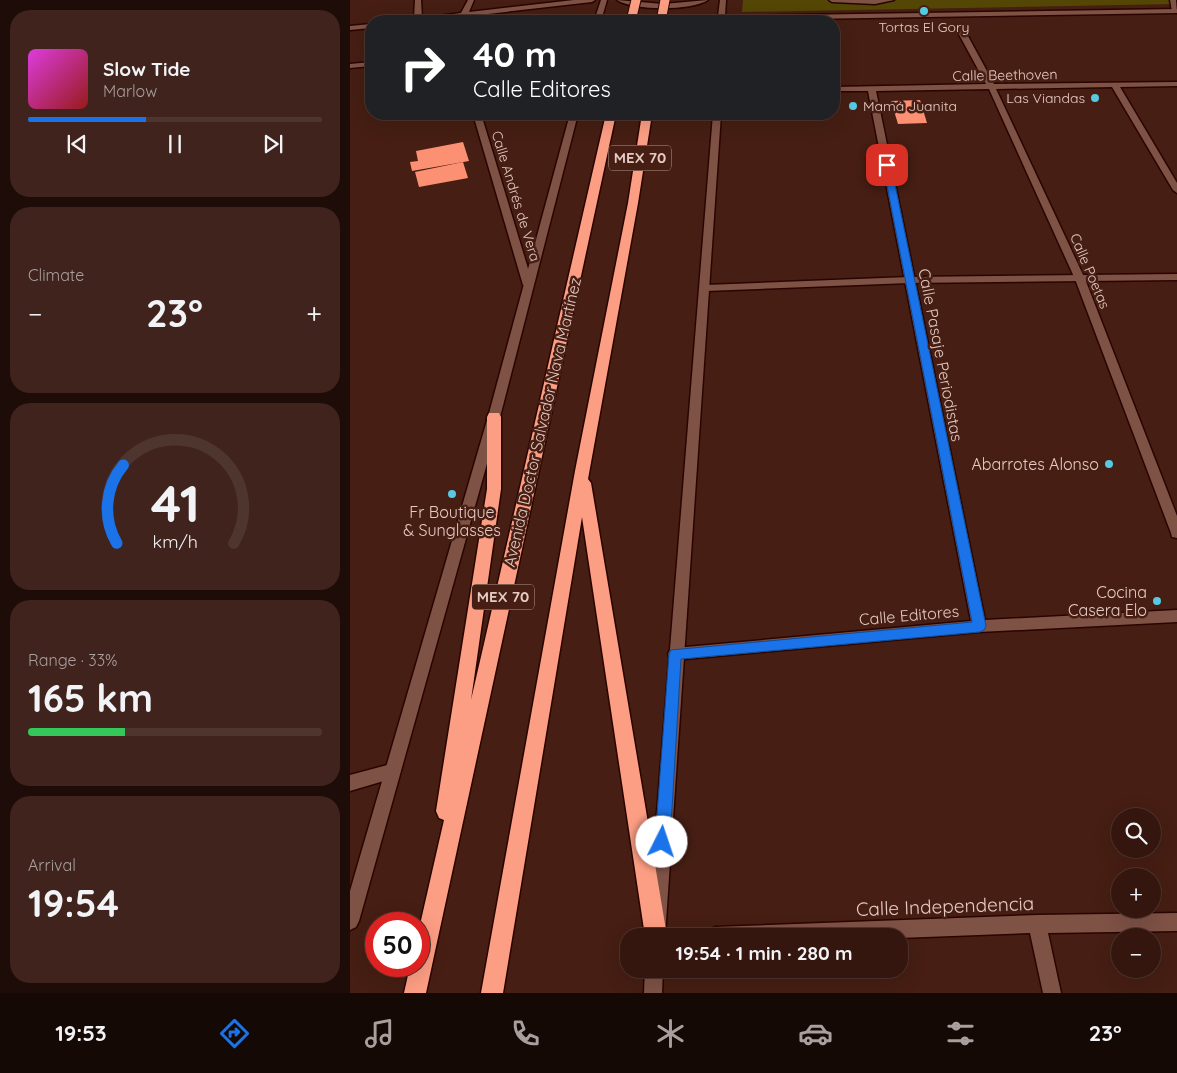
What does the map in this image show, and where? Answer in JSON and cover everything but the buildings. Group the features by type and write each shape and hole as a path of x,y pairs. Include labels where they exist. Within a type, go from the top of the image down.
{"highway":[{"path":"632,15 636,0"},
{"path":"662,15 665,0"},
{"name":"Avenida Doctor Salvador Nava Martínez","path":"430,924 610,120"},
{"name":"MEX 70","path":"492,993 582,471 633,203 646,120"},
{"path":"430,918 494,489 494,416"},
{"path":"582,471 655,928"},
{"name":"Avenida Doctor Salvador Nava Martínez","path":"414,993 418,977"}],"street":[{"path":"415,15 418,0"},
{"path":"464,15 471,0"},
{"path":"464,15 592,0"},
{"path":"599,15 604,0"},
{"path":"620,0 659,6 690,4 705,0"},
{"path":"722,15 723,0"},
{"path":"833,15 832,0 876,2 892,0"},
{"path":"840,17 1176,11 1173,0"},
{"path":"350,28 365,27"},
{"name":"Calle Poetas","path":"958,27 992,88 1080,279 1177,533"},
{"path":"350,66 365,65"},
{"name":"Calle Beethoven","path":"840,89 1177,84"},
{"path":"1116,86 1177,190"},
{"name":"Calle Pasaje Periodistas","path":"872,89 980,626"},
{"name":"Calle Andrés de Vera","path":"479,120 528,285"},
{"path":"350,921 355,888 391,772 494,416 574,120"},
{"path":"657,928 675,654 706,288 717,120"},
{"path":"706,288 909,280 1177,277"},
{"name":"Calle Editores","path":"675,654 980,626 1177,616"},
{"path":"350,783 391,772"},
{"name":"Calle Independencia","path":"908,929 1037,924 1177,922"},
{"path":"1037,924 1052,993"},
{"path":"653,993 654,978"}],"shaded area":[{"path":"743,0 1177,0 1177,4 742,12"}],"place":[{"name":"Tortas El Gory","path":"924,11"},
{"name":"Las Viandas","path":"1095,98"},
{"name":"Mamá Juanita","path":"853,106"},
{"name":"Abarrotes Alonso","path":"1109,464"},
{"name":"Fr Boutique & Sunglasses","path":"452,494"},
{"name":"Cocina Casera Elo","path":"1157,601"}],"route":[{"path":"662,842 675,654 980,626 887,165"}]}
